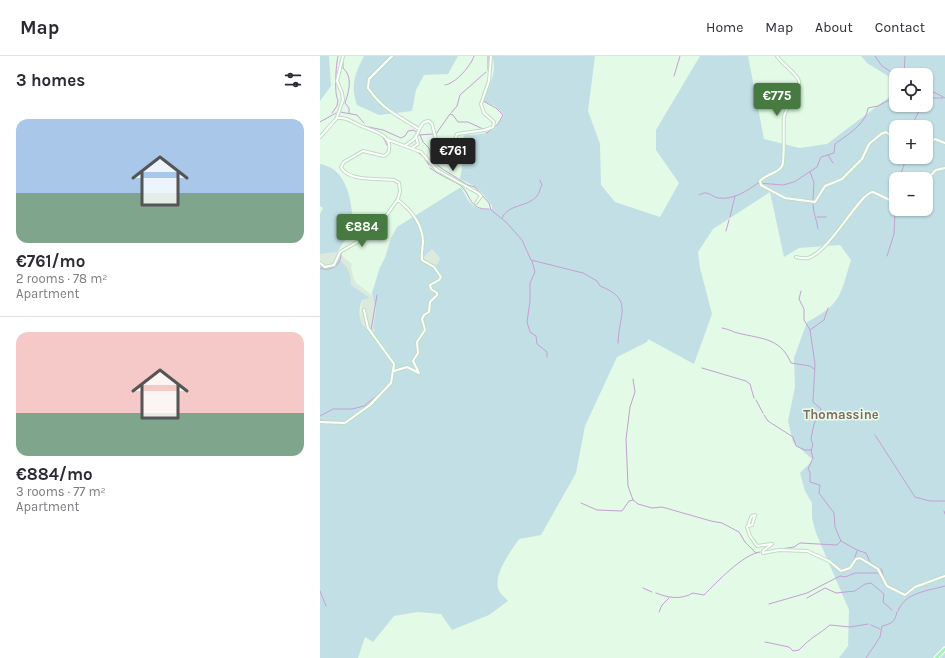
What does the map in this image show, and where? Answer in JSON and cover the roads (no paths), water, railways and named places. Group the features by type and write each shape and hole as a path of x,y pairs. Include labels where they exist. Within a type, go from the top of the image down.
{"main road":[{"path":"936,658 945,649"}],"street":[{"path":"320,137 337,118 343,100 337,81 343,56"},
{"path":"392,56 370,79 368,88 379,102 392,114 419,128"},
{"path":"406,145 416,136 419,128 425,121 431,122 443,155 447,160 451,161 455,156 455,140 457,134 485,130 493,127 494,123 484,113 481,104 489,81 491,56"},
{"path":"777,56 797,76 799,84 796,97 784,117 783,165 761,180 761,185 785,198 815,202 826,186 842,179 862,159 867,147 882,133 889,134"},
{"path":"320,263 325,267 334,265 340,252 376,229 398,199 400,188 397,181 375,178 358,178 346,173 341,168 344,162 364,151 382,156 387,155 390,150 386,139 380,133 348,119 337,118"},
{"path":"412,148 418,144 416,136"},
{"path":"386,139 406,145 422,153 437,170 478,193 481,196 476,203"},
{"path":"933,140 936,139 945,143"},
{"path":"933,172 937,168 945,168"},
{"path":"796,257 810,257 824,247 869,192 873,192 889,200"},
{"path":"394,371 407,368 419,373 413,362 418,353 417,342 425,330 422,319 424,315 430,312 430,302 437,295 437,293 430,288 430,284 439,281 441,278 434,267 422,260 423,240 420,226 409,209 398,199"},
{"path":"320,422 342,424 348,421 373,402 390,384 394,371 392,361 377,343 367,327 364,310"},
{"path":"748,526 752,525 755,515 752,516 748,526 750,536 757,545 772,544 763,551 763,553 779,550 807,551 829,561 841,571 850,568 856,559 860,558 878,569 887,586 905,595 915,587 945,576"}],"waterway":[{"path":"332,113 337,106 338,100 336,86 338,56"},
{"path":"445,85 458,78 470,65 474,56"},
{"path":"488,56 488,70"},
{"path":"674,76 680,56"},
{"path":"875,56 882,66 889,70"},
{"path":"904,68 905,56"},
{"path":"343,62 343,68 349,80 349,89 345,103 349,108 349,113"},
{"path":"488,87 491,70"},
{"path":"451,113 457,106 460,95 486,72"},
{"path":"933,92 945,98"},
{"path":"933,98 943,98"},
{"path":"699,195 702,193 707,193 719,198 729,198 745,192 758,183 783,185 794,182 817,167 821,157 834,153 835,144 860,124 864,119 868,108 878,106 889,100"},
{"path":"483,101 496,108 503,115 498,124 487,133 486,132"},
{"path":"340,112 357,115 364,123"},
{"path":"914,120 918,112"},
{"path":"320,122 336,113"},
{"path":"436,134 450,114 453,115 458,122 468,122 483,129"},
{"path":"338,119 344,119"},
{"path":"348,121 373,131"},
{"path":"364,126 383,130 401,138 405,136 408,131 414,130 416,132"},
{"path":"419,135 433,134"},
{"path":"420,135 423,142 429,148 432,160 441,168 468,185 475,187 489,203 491,210 506,222 522,240 531,260 583,273 597,281 600,286 611,291 617,296 621,302 622,308 618,343"},
{"path":"383,137 387,145"},
{"path":"389,142 395,143"},
{"path":"416,151 423,156 429,165"},
{"path":"828,155 833,163"},
{"path":"901,172 904,164"},
{"path":"430,168 460,185 477,207 489,209"},
{"path":"810,172 814,182 813,200"},
{"path":"502,218 508,210 533,200 537,196 542,185 540,180"},
{"path":"730,217 735,196"},
{"path":"813,204 818,229"},
{"path":"887,256 894,234 895,216"},
{"path":"817,217 826,217"},
{"path":"726,231 729,220"},
{"path":"320,268 328,269 335,267 340,261 341,253"},
{"path":"532,261 535,272 530,283 530,301 527,322 530,332 536,336 537,344 547,352 547,357"},
{"path":"801,291 799,299 804,309 804,320 810,330 815,364 813,402 821,409 814,424 811,439 813,445 811,451 813,458 808,469 810,472 810,482 820,485 819,493 834,513 835,527 841,541 866,553 870,562 882,570 883,576"},
{"path":"371,330 377,295"},
{"path":"810,330 824,320 828,308"},
{"path":"722,328 774,343 781,348 791,363 810,366 814,369"},
{"path":"702,368 746,381 750,384 754,398"},
{"path":"633,379 635,392 630,407 626,439 628,486 633,500 638,504 652,508 662,507 722,523 739,532 745,542 756,553"},
{"path":"320,416 333,409 352,409 364,406 388,384"},
{"path":"756,400 763,413"},
{"path":"764,415 768,421 793,437 796,446 805,450 811,450"},
{"path":"320,420 333,422"},
{"path":"875,435 915,497 930,501 945,501"},
{"path":"581,503 597,510 622,511 629,501 633,500"},
{"path":"769,551 794,547 800,543 837,545 841,541"},
{"path":"854,560 857,551"},
{"path":"656,593 674,598 684,597 693,593 704,595 738,563 753,554 760,552"},
{"path":"769,604 807,593 840,576 845,577 855,573 879,574"},
{"path":"807,598 825,588 836,593 855,591 865,584 871,583 884,594 883,602 892,610"},
{"path":"888,585 904,593"},
{"path":"898,611 901,605 911,596 945,586"},
{"path":"643,588 652,592"},
{"path":"320,591 326,606"},
{"path":"659,612 662,605 669,598"},
{"path":"866,658 880,637 882,626 892,622 897,612"},
{"path":"765,642 789,647 793,651 799,650 810,639 830,625 850,627 868,624"},
{"path":"871,625 880,629"}],"district":[{"name":"Thomassine","path":"841,414"}]}
